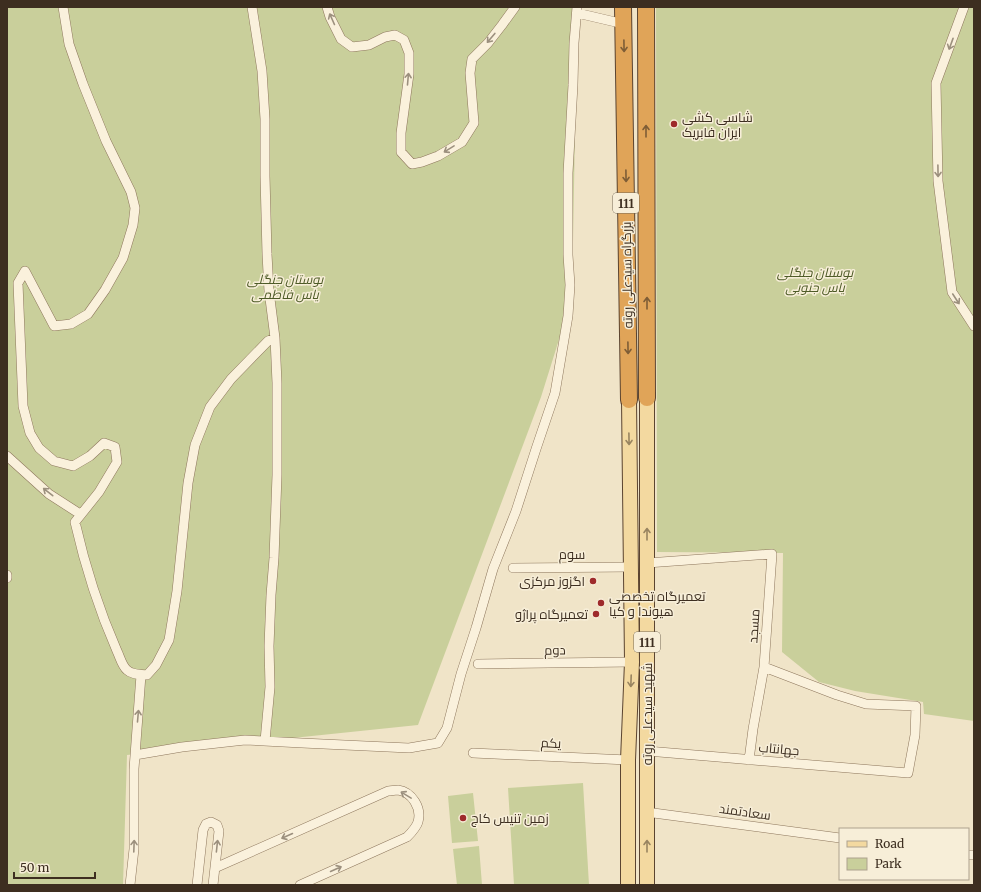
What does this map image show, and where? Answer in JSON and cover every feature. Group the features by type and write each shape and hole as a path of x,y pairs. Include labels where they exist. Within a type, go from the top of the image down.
{"highway":[{"name":"بزرگراه سیدعلی روته","path":"623,7 629,400"},
{"name":"بزرگراه سیدعلی روته","path":"646,7 647,398"}],"main road":[{"name":"شهید سیدعلی روته","path":"647,398 647,885"},
{"name":"شهید سیدعلی روته","path":"628,885 628,760 632,662 629,400"}],"street":[{"path":"63,7 69,44 83,84 106,141 131,192 135,208 133,225 123,258 105,290 88,314 71,324 54,326 25,271 18,283 23,406 30,433 39,448 54,461 73,466 90,456 104,443 115,447 117,462 99,492 75,522 83,555 114,643 125,669 133,674 147,675 156,665 169,640 178,591 188,483 195,445 210,407 231,380 268,341 275,338"},
{"path":"252,7 262,72 265,118 267,254 275,338 277,383 277,475 269,646 270,687 265,741"},
{"path":"327,7 330,17 341,39 352,47 369,45 385,37 395,35 404,40 409,52 409,74 401,133 401,152 412,164 438,156 462,142 474,123 470,72 472,59 498,31 515,7"},
{"path":"964,7 936,83 938,181 952,292 974,326"},
{"path":"135,755 182,746 245,740 409,748 438,744 447,728 461,674 493,569 516,511 555,393 568,316 570,285 568,255 568,173 577,10 624,24"},
{"path":"7,456 49,494 80,514"},
{"name":"مسجد","path":"647,562 772,554 764,668"},
{"name":"سوم","path":"513,568 631,567"},
{"name":"دوم","path":"478,664 632,662"},
{"path":"749,760 764,668"},
{"name":"جهانتاب","path":"647,750 908,773 915,735 916,706 866,704 764,668"},
{"path":"130,885 134,849 134,769 141,674"},
{"name":"یکم","path":"473,753 628,760"},
{"path":"215,868 388,791 399,790 408,794 415,801 419,811 419,821 414,830 407,837 300,885"},
{"name":"سعادتمند","path":"646,812 839,838"},
{"path":"198,885 203,830 208,822 215,823 218,828 213,885"}],"green space":[{"name":"بوستان جنگلی یاس فاطمی","path":"7,7 575,7 577,21 572,298 541,397 418,725 127,755 123,885 7,885"},
{"name":"بوستان جنگلی یاس جنوبی","path":"656,7 974,7 974,721 924,714 923,702 855,691 819,682 782,652 783,553 657,552"},
{"path":"583,783 589,885 514,885 508,788"},
{"name":"زمین تنیس کاج","path":"473,793 478,841 452,843 448,796"},
{"name":"زمین تنیس کاج","path":"479,846 482,885 457,885 453,849"}],"place":[{"name":"شاسی کشی ایران فابریک","path":"674,124"},
{"name":"اگزوز مرکزی","path":"593,581"},
{"name":"تعمیرگاه تخصصی هیوندا و کیا","path":"601,603"},
{"name":"تعمیرگاه پراژو","path":"596,614"},
{"name":"زمین تنیس کاج","path":"463,818"}]}
